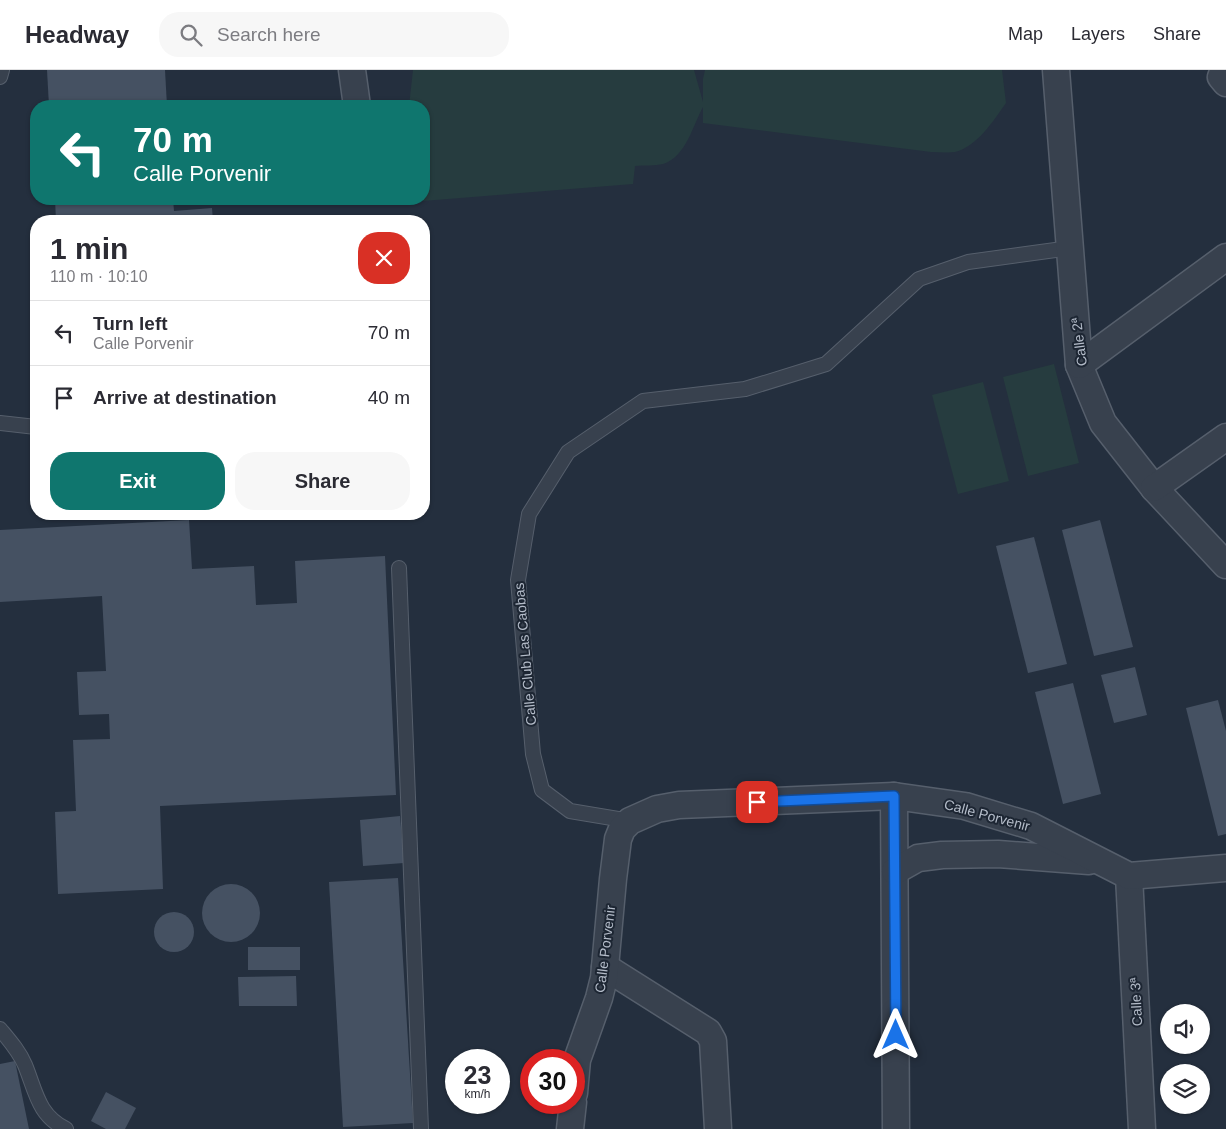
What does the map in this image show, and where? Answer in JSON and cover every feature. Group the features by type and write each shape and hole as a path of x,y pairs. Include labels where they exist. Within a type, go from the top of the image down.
{"street":[{"path":"352,70 356,100"},
{"name":"Calle 2ª","path":"1056,70 1079,365 1103,424 1154,488 1226,565"},
{"path":"1224,70 1222,77 1226,84"},
{"path":"1079,365 1226,257"},
{"path":"1154,488 1226,437"},
{"path":"894,796 896,1129"},
{"name":"Calle Porvenir","path":"581,1049 599,998 605,967 618,839 622,829 630,821 657,809 679,805 894,796 965,806 1031,826 1129,876"},
{"path":"895,870 918,858 942,855 998,854 1102,862"},
{"path":"1129,876 1226,868"},
{"name":"Calle 3ª","path":"1129,876 1142,1129"},
{"path":"605,967 708,1032 711,1036 713,1041 718,1129"},
{"path":"570,1129 572,1114"}],"lane":[{"path":"0,78 2,70"},
{"name":"Calle Club Las Caobas","path":"630,821 570,811 542,790 533,754 518,580 529,514 568,452 643,401 745,389 826,364 919,279 968,262 1070,248"},
{"path":"0,423 30,426"},
{"path":"398,568 421,1129"},
{"path":"0,1030 14,1046 24,1064 37,1101 54,1123 66,1129"}],"green space":[{"path":"413,70 694,70 703,102 705,70 1002,70 1006,103 978,139 955,152 931,152 703,123 703,107 688,140 678,155 663,164 635,166 633,184 430,200 430,100 410,100"},
{"path":"1054,364 1079,463 1028,476 1003,377"},
{"path":"983,382 1009,481 958,494 932,395"}],"building":[{"path":"47,70 165,70 167,100 49,100"},
{"path":"55,205 174,205 174,211 212,208 213,215 56,215"},
{"path":"189,520 192,569 254,566 256,605 297,603 295,561 385,556 396,795 160,806 163,889 58,894 55,812 76,811 73,740 110,739 109,714 79,715 77,672 106,671 102,596 0,602 0,530"},
{"path":"1100,520 1133,647 1094,656 1062,530"},
{"path":"1034,537 1067,664 1028,673 996,546"},
{"path":"1135,667 1147,715 1114,723 1101,675"},
{"path":"1073,683 1101,794 1063,804 1035,692"},
{"path":"1218,700 1226,731 1226,834 1218,836 1186,708"},
{"path":"400,816 404,863 363,866 360,820"},
{"path":"398,878 413,1123 343,1127 329,882"},
{"path":"225,884 237,884 252,892 260,907 260,919 252,934 237,942 225,942 210,934 202,919 202,907 210,892"},
{"path":"170,912 178,912 185,915 191,921 194,932 191,943 185,949 178,952 170,952 163,949 157,943 154,936 154,928 157,921 163,915"},
{"path":"248,947 300,947 300,970 248,970"},
{"path":"296,976 297,1006 239,1006 238,977"},
{"path":"15,1061 29,1129 0,1129 0,1064"},
{"path":"106,1092 136,1108 125,1129 106,1129 91,1121"}],"route":[{"path":"757,802 894,796 896,1035"}]}
